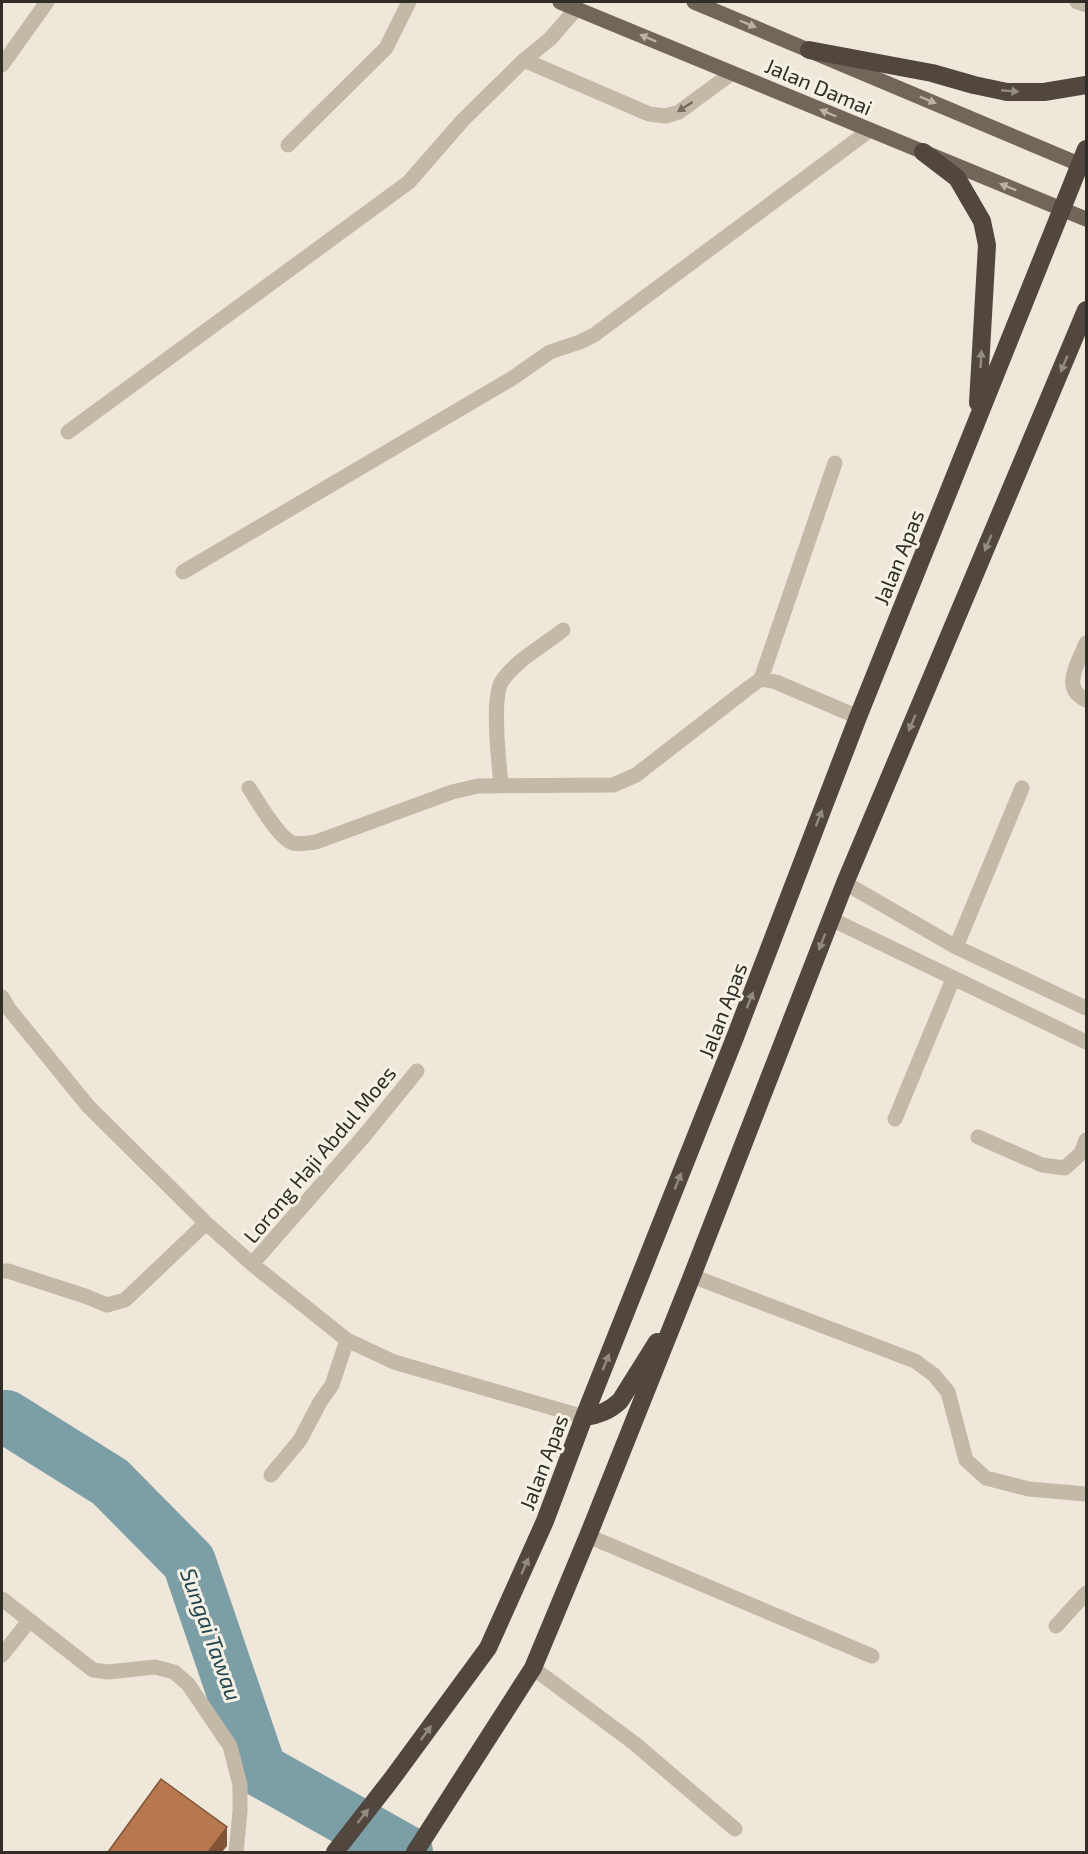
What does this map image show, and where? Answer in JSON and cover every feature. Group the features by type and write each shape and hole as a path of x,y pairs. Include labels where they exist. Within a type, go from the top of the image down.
{"highway":[{"path":"808,50 932,73 1007,92 1044,92 1086,85"},
{"path":"923,152 957,178 982,221 986,237 977,417"},
{"name":"Jalan Apas","path":"335,1852 392,1780 488,1648 545,1521 584,1417 739,1029 858,717 977,417 1084,160"},
{"path":"415,1852 533,1668 673,1324 845,883 1086,310"},
{"path":"584,1417 598,1415 620,1401 655,1344 673,1324"}],"main road":[{"name":"Jalan Damai","path":"560,2 1086,219"},
{"name":"Jalan Damai","path":"696,2 808,50 1084,160"}],"street":[{"path":"2,65 47,2"},
{"path":"288,145 386,48 409,2"},
{"path":"1077,2 1086,5"},
{"path":"68,432 410,182 462,121 524,60 550,39 576,8"},
{"path":"524,60 649,114 666,116 679,112 732,73"},
{"path":"183,572 511,379 550,351 594,335 870,130"},
{"path":"249,788 283,837 292,843 303,844 316,842 452,792 478,786 501,784 613,785 636,775 761,679 835,462"},
{"path":"501,784 496,714 500,684 513,668 563,630"},
{"path":"1086,643 1072,684 1078,695 1086,700"},
{"path":"761,679 776,682 858,717"},
{"path":"956,947 1022,788"},
{"path":"845,883 956,947 1086,1008"},
{"path":"831,919 1086,1042"},
{"path":"895,1119 953,979"},
{"path":"2,998 88,1106 206,1223 252,1264 347,1340 394,1362 584,1417"},
{"name":"Lorong Haji Abdul Moes","path":"252,1264 364,1136 417,1071"},
{"path":"978,1137 1042,1165 1065,1168 1081,1153 1086,1140"},
{"path":"2,1271 8,1271 107,1305 125,1300 206,1223"},
{"path":"692,1276 915,1361 934,1375 948,1392 966,1460 986,1478 1029,1489 1086,1494"},
{"path":"271,1475 300,1440 320,1402 332,1385 347,1340"},
{"path":"588,1536 872,1656"},
{"path":"1056,1626 1086,1593"},
{"path":"2,1599 93,1670 108,1672 155,1667 174,1672 188,1684 230,1746 240,1785 236,1852"},
{"path":"2,1654 29,1621"},
{"path":"533,1668 634,1743 735,1829"}],"building":[{"path":"161,1779 227,1827 208,1852 108,1852"}],"waterway":[{"name":"Sungai Tawau","path":"2,1417 6,1417 110,1482 189,1562 260,1770 406,1852"}]}
